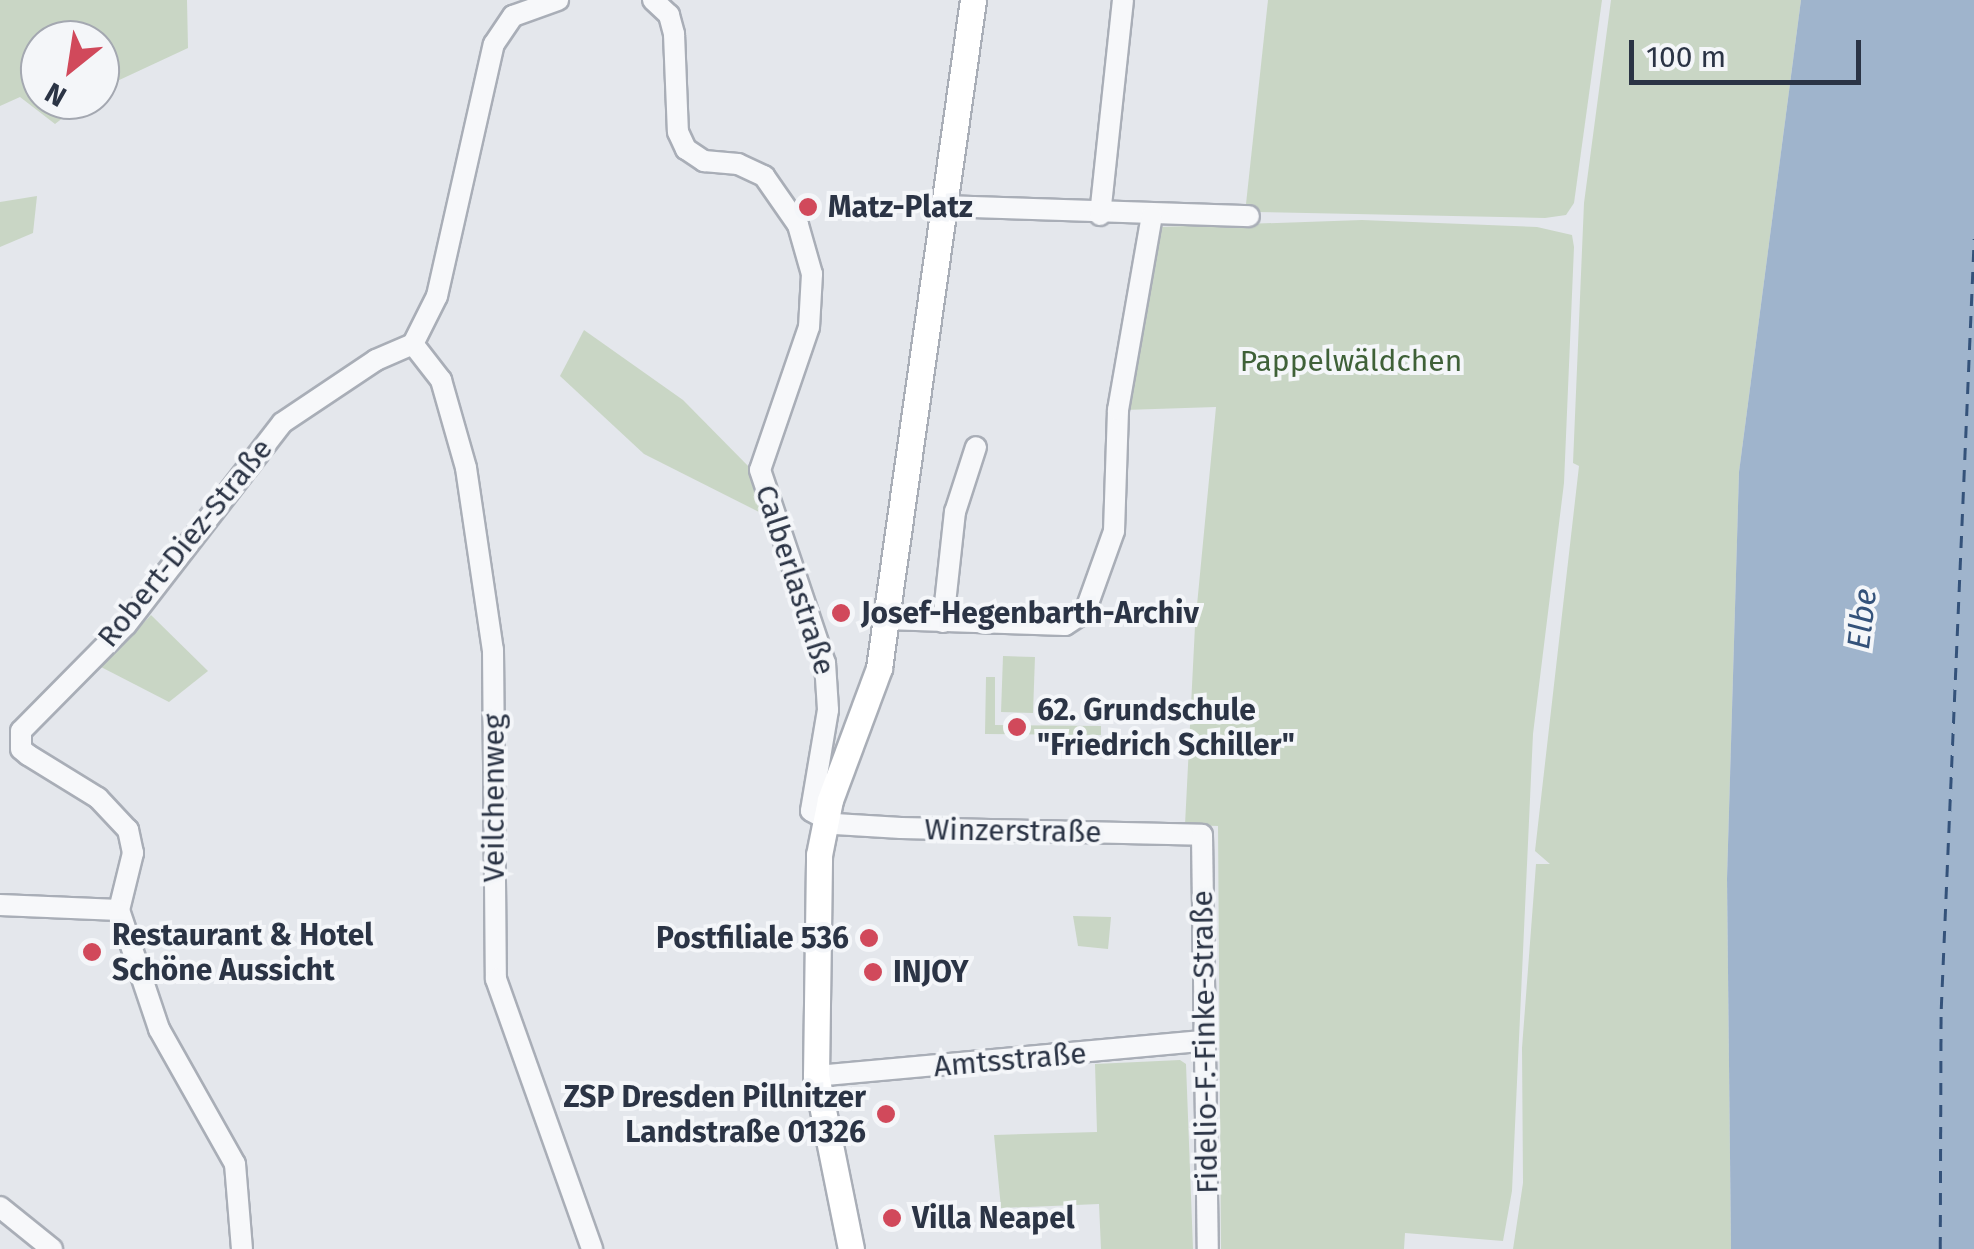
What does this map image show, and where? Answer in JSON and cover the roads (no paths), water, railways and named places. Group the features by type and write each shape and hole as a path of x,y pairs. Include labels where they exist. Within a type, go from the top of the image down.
{"main road":[{"path":"851,1249 816,1076 824,819 875,679 886,620 973,0"}],"street":[{"path":"413,344 440,283 494,44 513,16 558,0"},
{"name":"Calberlastraße","path":"652,0 673,7 678,132 686,148 704,160 738,164 764,176 798,225 812,274 810,327 760,470 825,663 828,710 809,801 824,819"},
{"path":"1100,215 1123,0"},
{"path":"946,206 1100,215 1249,216"},
{"path":"886,620 1065,625 1085,612 1095,594 1114,531 1118,410 1152,216"},
{"name":"Robert-Diez-Straße","path":"119,910 134,854 128,830 98,798 20,749 21,731 126,625 282,423 376,360 413,344"},
{"name":"Veilchenweg","path":"413,344 441,380 466,468 493,650 494,964 592,1249"},
{"path":"943,622 955,512 976,447"},
{"name":"Winzerstraße","path":"824,819 901,828 1202,835"},
{"name":"Fidelio-F.-Finke-Straße","path":"1202,835 1208,1249"},
{"path":"0,905 119,910 169,1051 235,1164 242,1249"},
{"name":"Amtsstraße","path":"816,1076 1202,1041"},
{"path":"0,1207 52,1249"}],"water":[{"name":"Elbe","path":"1801,0 1974,0 1974,1249 1731,1249 1727,879 1739,472"}],"place":[{"name":"Matz-Platz","path":"808,207"},
{"name":"Josef-Hegenbarth-Archiv","path":"841,613"},
{"name":"62. Grundschule \"Friedrich Schiller\"","path":"1017,727"},
{"name":"Postfiliale 536","path":"869,938"},
{"name":"Restaurant & Hotel Schöne Aussicht","path":"92,952"},
{"name":"INJOY","path":"873,972"},
{"name":"ZSP Dresden Pillnitzer Landstraße 01326","path":"886,1114"},
{"name":"Villa Neapel","path":"892,1218"}],"park label":[{"name":"Pappelwäldchen","path":"1351,361"}]}
